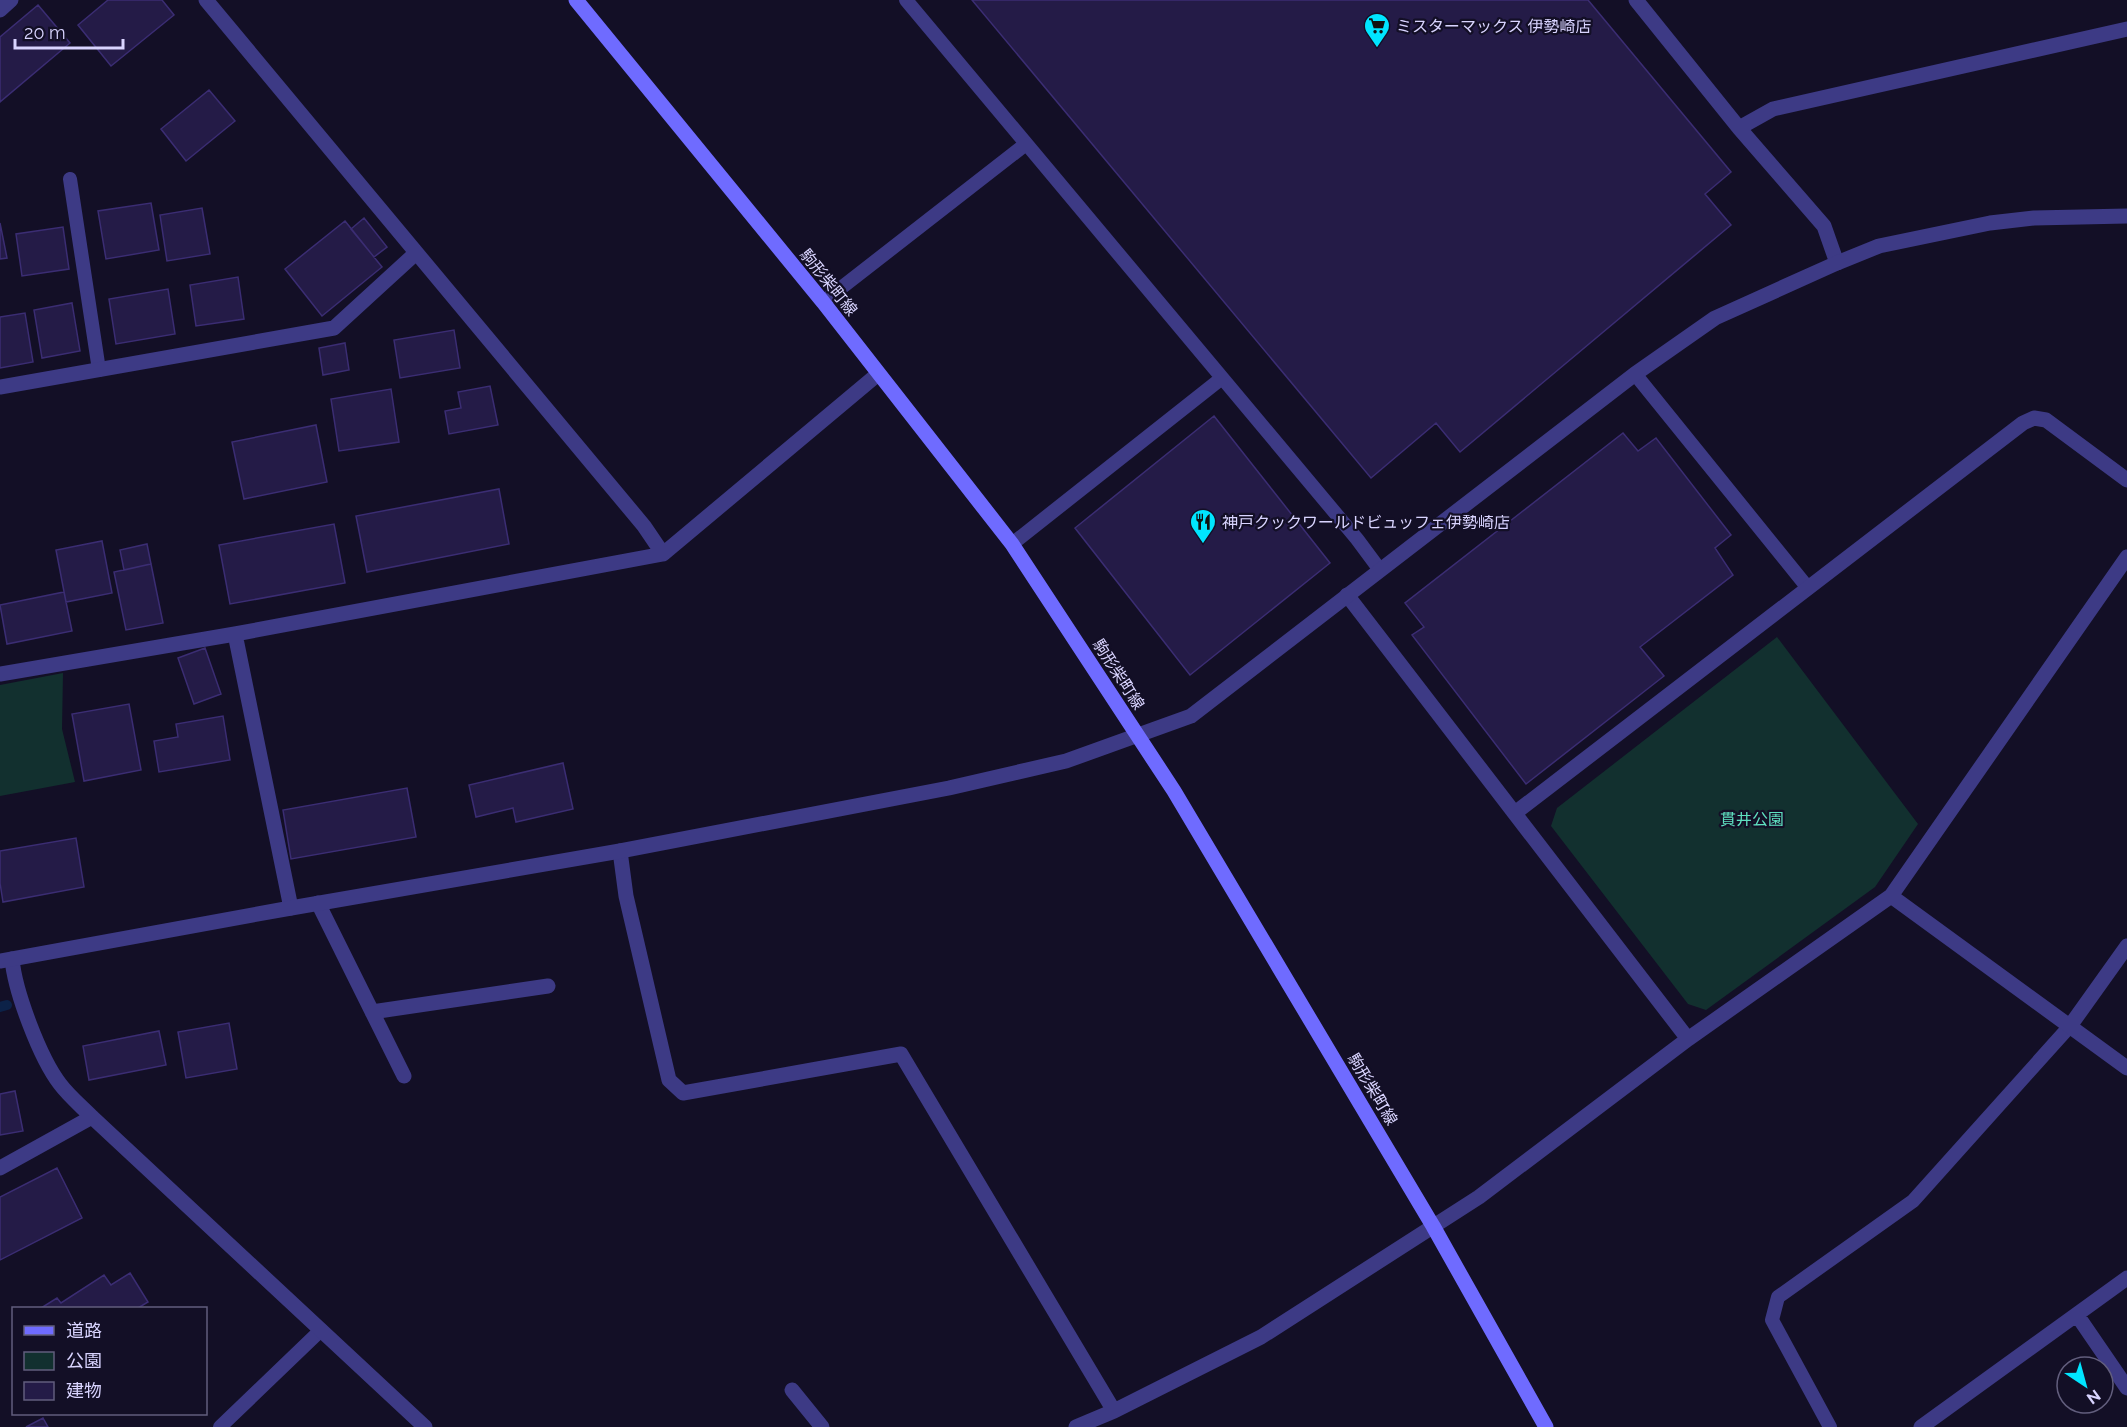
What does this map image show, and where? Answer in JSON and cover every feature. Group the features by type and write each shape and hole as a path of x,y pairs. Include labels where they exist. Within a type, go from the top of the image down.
{"main road":[{"name":"駒形柴町線","path":"576,0 823,302 1012,544 1174,790 1432,1226 1546,1427"}],"street":[{"path":"0,10 11,0"},
{"path":"206,0 644,526 663,554"},
{"path":"1636,0 1739,128 1824,226 1837,263"},
{"path":"1739,128 1773,109 2127,29"},
{"path":"425,1427 92,1117 60,1084 43,1057 13,972 6,960 620,851 949,788 1066,761 1191,716 1635,374 1715,318 1879,246 1990,223 2034,218 2127,216"},
{"path":"0,387 334,328 416,253"},
{"path":"0,674 235,634 663,554 878,374"},
{"path":"1515,813 2023,423 2034,418 2046,420 2127,480"},
{"path":"1076,1427 1114,1411 1261,1337 1479,1197 1688,1038 1891,896 2127,557"},
{"path":"1347,595 1688,1038"},
{"path":"235,634 291,908"},
{"path":"620,851 626,896 669,1080 683,1093 901,1054 1114,1411"},
{"path":"1891,896 2127,1068"},
{"path":"318,903 404,1076"},
{"path":"2070,1026 2127,946"},
{"path":"372,1012 548,986"},
{"path":"0,1168 92,1117"},
{"path":"1921,1427 2127,1278"},
{"path":"2078,1315 2127,1388"},
{"path":"792,1390 822,1427"}],"lane":[{"path":"906,0 1357,539 1380,570"},
{"path":"823,302 1026,144"},
{"path":"70,179 99,370"},
{"path":"1635,374 1808,588"},
{"path":"1012,544 1222,378"},
{"path":"1830,1427 1772,1320 1778,1297 1913,1201 2070,1026"},
{"path":"220,1427 321,1330"}],"green space":[{"name":"貫井公園","path":"1777,637 1918,824 1875,887 1706,1010 1688,1004 1551,826 1557,808"},
{"path":"63,673 62,729 75,782 0,796 0,685"}],"building":[{"path":"108,0 162,0 174,15 111,66 78,25"},
{"path":"972,0 1588,0 1731,172 1705,194 1731,225 1460,452 1436,423 1371,478"},
{"path":"38,5 70,43 0,102 0,37"},
{"path":"209,90 235,121 186,161 161,129"},
{"path":"151,203 159,250 106,259 98,211"},
{"path":"202,208 210,254 167,261 160,215"},
{"path":"364,218 387,247 374,257 351,229"},
{"path":"345,221 382,267 322,316 285,269"},
{"path":"0,223 7,258 0,259"},
{"path":"63,227 69,269 22,276 16,234"},
{"path":"238,277 244,319 196,326 190,285"},
{"path":"168,289 175,334 116,344 109,299"},
{"path":"72,303 80,351 42,358 34,310"},
{"path":"25,313 33,362 0,368 0,317"},
{"path":"454,330 460,368 400,378 394,340"},
{"path":"345,343 349,370 323,375 319,348"},
{"path":"490,386 498,425 449,434 445,411 461,408 458,392"},
{"path":"391,389 399,442 339,451 331,399"},
{"name":"神戸クックワールドビュッフェ伊勢崎店","path":"1214,416 1330,563 1190,675 1075,528"},
{"path":"316,425 327,482 244,499 232,442"},
{"path":"1623,433 1638,451 1656,438 1731,535 1715,548 1733,575 1640,647 1664,676 1526,784 1412,635 1424,627 1405,603"},
{"path":"499,489 509,544 367,572 356,516"},
{"path":"334,524 345,583 230,604 219,545"},
{"path":"102,541 112,593 66,602 56,550"},
{"path":"147,544 151,564 124,570 120,550"},
{"path":"151,564 163,623 126,630 114,572"},
{"path":"64,592 72,631 7,644 0,605"},
{"path":"205,648 221,694 194,704 178,658"},
{"path":"129,704 141,770 84,781 72,714"},
{"path":"223,716 230,760 159,772 154,741 178,737 176,724"},
{"path":"563,763 573,809 516,822 513,808 476,817 469,785"},
{"path":"407,788 416,837 291,859 283,810"},
{"path":"76,838 84,887 3,902 0,883 0,851"},
{"path":"229,1023 237,1069 186,1078 178,1032"},
{"path":"159,1031 166,1065 89,1080 83,1046"},
{"path":"15,1091 23,1131 0,1135 0,1094"},
{"path":"57,1168 82,1218 0,1260 0,1197"},
{"path":"130,1273 148,1302 140,1307 43,1307 57,1298 61,1303 104,1275 111,1285"},
{"path":"43,1418 48,1427 26,1427"}],"waterway":[{"path":"0,1007 7,1005"}],"place":[{"name":"ミスターマックス 伊勢崎店","path":"1377,49"},
{"name":"神戸クックワールドビュッフェ伊勢崎店","path":"1203,545"}]}
